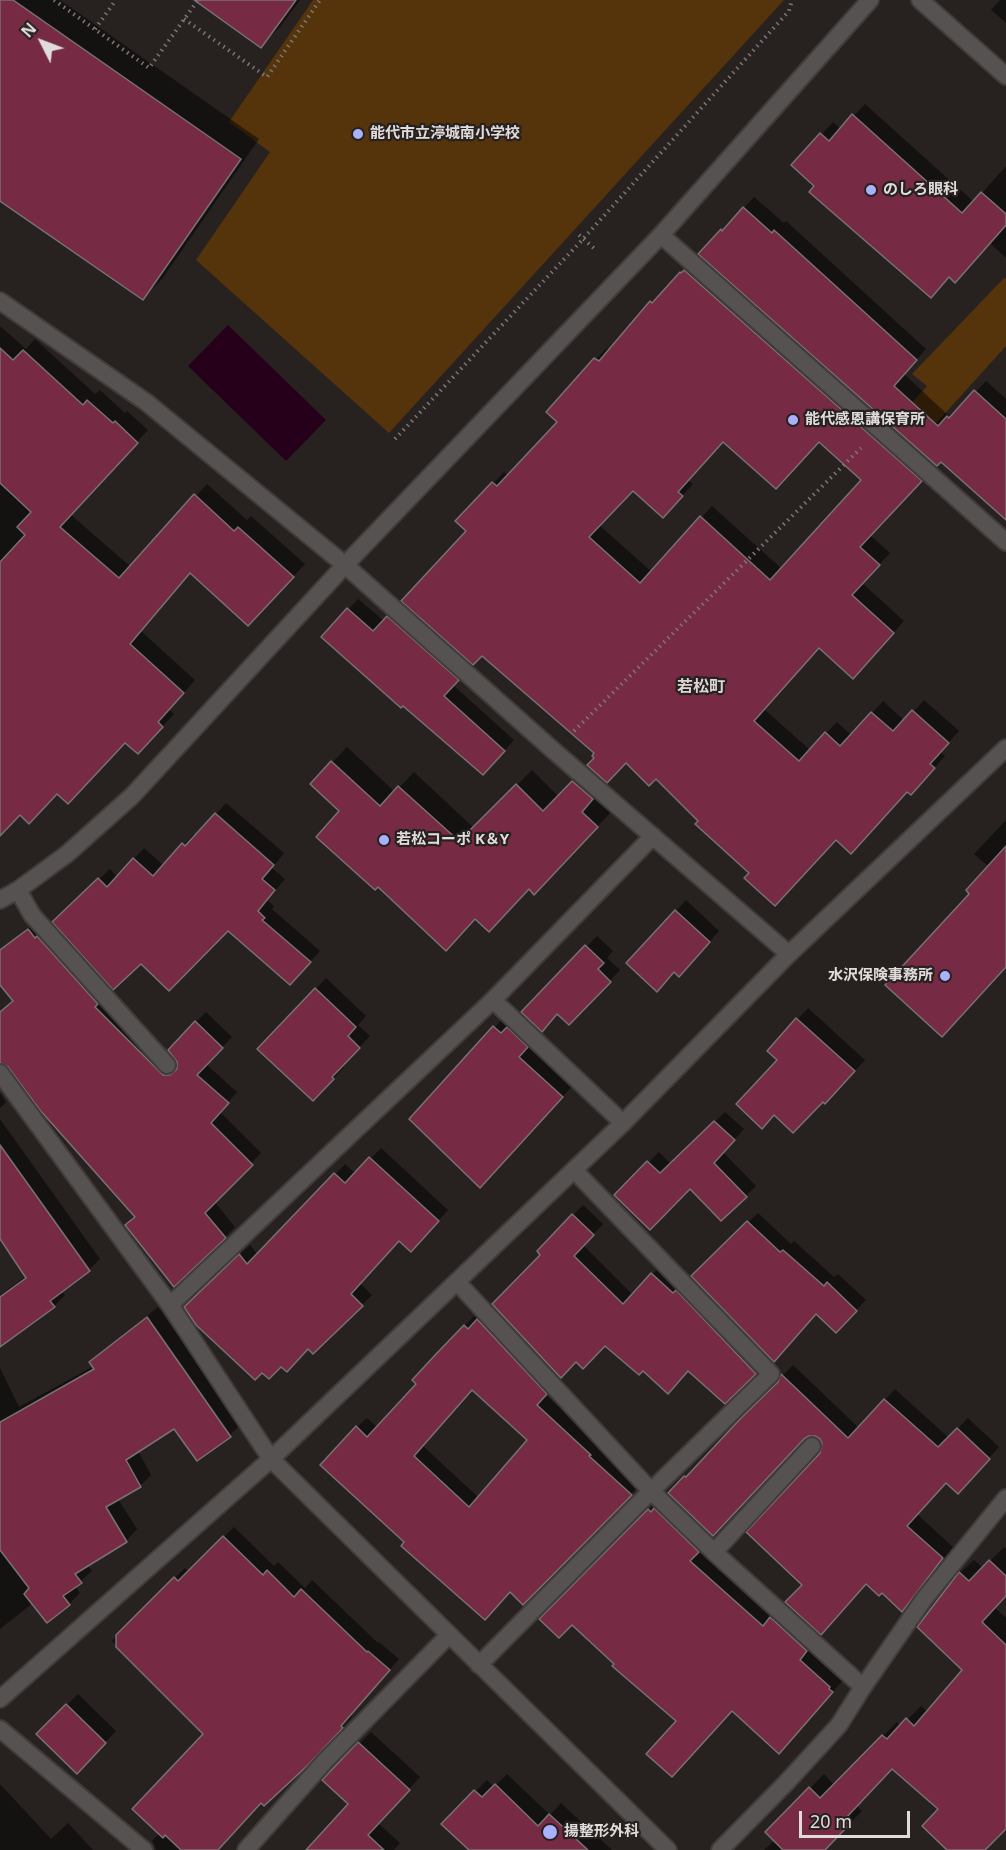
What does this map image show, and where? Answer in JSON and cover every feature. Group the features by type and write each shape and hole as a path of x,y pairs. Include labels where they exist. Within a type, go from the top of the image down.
{"street":[{"path":"0,900 18,890 67,854 132,796 345,565 661,235 870,0"},
{"path":"920,0 1006,76"},
{"path":"661,235 1006,542"},
{"path":"0,301 146,402 345,565 554,751 789,954"},
{"path":"0,1699 271,1458 623,1123 789,954 1006,748"},
{"path":"170,1305 494,1000 653,836"},
{"path":"18,890 32,915 167,1065"},
{"path":"494,1000 623,1123"},
{"path":"0,1073 170,1305 271,1458 668,1850"},
{"path":"479,1665 651,1491 771,1374 574,1170"},
{"path":"457,1282 651,1491 714,1552 863,1687"},
{"path":"714,1552 812,1446"},
{"path":"720,1850 839,1725 924,1599 1006,1498"},
{"path":"246,1850 325,1761 449,1635"},
{"path":"0,1729 144,1850"}],"path":[{"path":"54,0 149,68 198,0"},
{"path":"95,29 116,0"},
{"path":"184,19 267,77 320,0"},
{"path":"395,440 583,239 789,11 792,0"},
{"path":"579,235 597,250"},
{"path":"554,751 880,429"}],"shaded area":[{"path":"313,0 784,0 389,433 196,260 270,152 229,122"},
{"path":"1004,278 1006,279 1006,346 930,430 906,409 927,386 912,374"},
{"path":"228,325 326,420 286,461 188,366"}],"building":[{"path":"0,0 13,0 241,159 143,300 0,201"},
{"path":"194,0 296,0 261,48"},
{"path":"852,114 962,213 981,192 1006,214 1006,225 955,283 949,277 931,298 809,192 814,186 791,165 820,133 829,141"},
{"path":"743,207 772,233 774,230 917,360 894,386 938,426 947,416 949,418 974,390 1006,419 1006,520 941,462 937,466 698,254"},
{"path":"684,270 922,481 860,547 880,565 852,595 894,633 853,679 819,648 754,721 799,761 825,732 840,746 871,712 893,731 912,710 949,743 930,764 935,768 911,795 907,792 851,854 836,840 775,906 744,878 749,873 695,824 698,821 656,779 649,786 626,763 607,783 587,765 594,758 592,756 594,753 482,656 473,665 401,601 466,531 455,521 492,482 497,486 557,422 546,412 594,358 599,361 650,301 652,303","holes":["723,442 776,489 819,442 861,480 770,580 700,516 640,583 589,537 633,491 663,518 683,496 678,492"]},
{"path":"0,348 13,360 23,350 83,405 87,400 113,423 115,421 138,443 60,527 119,578 194,494 234,531 238,527 294,577 248,626 190,573 130,644 184,693 158,722 163,727 138,754 125,743 68,804 57,794 29,824 20,815 0,836 0,562 25,535 17,527 31,512 0,483"},
{"path":"347,608 373,631 387,616 459,680 444,696 505,751 483,775 403,706 401,708 321,637"},
{"path":"331,761 380,806 398,786 459,841 516,784 543,811 572,781 593,799 582,812 598,827 534,895 529,889 489,932 475,919 446,951 378,887 375,890 316,837 339,811 310,784"},
{"path":"215,813 274,865 262,879 275,890 258,911 265,918 262,920 311,962 290,985 228,931 169,991 141,964 113,990 52,922 98,878 107,887 133,858 153,876 182,843 185,846"},
{"name":"水沢保険事務所","path":"1006,846 1006,967 942,1037 885,985 969,894 966,890"},
{"path":"675,910 710,942 679,977 674,972 657,992 626,963"},
{"path":"28,929 35,938 37,936 98,1004 95,1007 163,1075 170,1075 177,1069 177,1062 168,1050 195,1021 223,1048 197,1075 229,1103 211,1123 253,1165 205,1213 226,1238 174,1287 125,1225 135,1217 39,1109 8,1067 0,1063 0,1012 13,1001 0,985 0,950"},
{"path":"585,945 604,963 598,969 611,982 569,1025 557,1014 542,1032 521,1012"},
{"path":"315,988 356,1027 348,1036 360,1048 313,1101 257,1049"},
{"path":"796,1018 855,1071 825,1104 823,1102 793,1133 774,1115 762,1129 736,1104 777,1060 767,1051"},
{"path":"493,1026 501,1033 507,1027 528,1047 519,1057 563,1097 480,1188 409,1119"},
{"path":"714,1121 735,1140 714,1163 747,1197 721,1221 690,1189 650,1230 614,1195 647,1161 660,1173"},
{"path":"0,1145 90,1271 50,1301 55,1307 0,1347 0,1297 26,1278 0,1239"},
{"path":"369,1157 439,1221 411,1252 399,1241 351,1294 363,1306 313,1354 308,1349 287,1372 281,1367 269,1379 262,1373 255,1380 196,1325 184,1307 239,1254 247,1264 334,1173 345,1183"},
{"path":"572,1214 594,1235 574,1256 623,1304 651,1273 673,1293 676,1290 756,1374 725,1404 688,1371 668,1394 643,1371 639,1375 605,1346 583,1369 576,1362 561,1378 492,1304 540,1255 537,1251"},
{"path":"747,1221 780,1252 783,1250 824,1286 827,1282 857,1311 836,1333 816,1314 774,1362 691,1276"},
{"path":"147,1317 231,1437 197,1461 174,1429 126,1460 141,1487 106,1507 127,1542 75,1574 82,1583 63,1596 70,1605 47,1623 24,1594 29,1588 0,1550 0,1422 94,1369 89,1362"},
{"path":"477,1319 547,1394 537,1405 632,1495 523,1605 510,1592 485,1620 401,1546 404,1542 320,1465 356,1426 367,1437 416,1384 412,1380 437,1353 464,1325 468,1329","holes":["472,1390 527,1440 469,1507 414,1456"]},
{"path":"781,1374 848,1438 884,1399 938,1447 957,1428 990,1459 958,1494 946,1483 907,1526 943,1558 902,1612 882,1593 879,1596 866,1584 821,1635 785,1602 802,1585 746,1532 820,1453 822,1443 815,1436 804,1439 713,1536 668,1493 778,1382"},
{"path":"654,1508 699,1552 690,1561 763,1626 770,1617 807,1651 800,1660 833,1692 779,1754 732,1711 672,1777 646,1754 676,1721 612,1666 614,1664 572,1625 559,1638 539,1619 648,1509 651,1512"},
{"path":"223,1536 263,1575 267,1570 294,1597 301,1589 367,1652 390,1670 341,1726 343,1728 307,1766 264,1806 261,1803 218,1850 181,1850 165,1835 163,1838 132,1809 203,1734 116,1647 116,1635 174,1577 178,1581"},
{"path":"989,1560 1006,1576 1006,1596 982,1622 1006,1645 1006,1829 985,1850 947,1850 922,1826 938,1809 892,1769 844,1820 849,1825 825,1850 783,1850 765,1832 809,1787 820,1798 882,1735 887,1739 906,1718 914,1726 962,1670 917,1627 959,1572 969,1581"},
{"path":"66,1704 106,1743 77,1774 36,1734"},
{"path":"358,1742 410,1790 368,1835 384,1850 306,1850 348,1804 322,1780"},
{"path":"495,1784 538,1826 549,1814 588,1850 469,1850 441,1824 474,1790 482,1797"}],"place":[{"name":"能代市立渟城南小学校","path":"358,134"},
{"name":"のしろ眼科","path":"871,190"},
{"name":"能代感恩講保育所","path":"793,420"},
{"name":"若松コーポ K＆Y","path":"384,840"},
{"name":"水沢保険事務所","path":"945,976"},
{"name":"揚整形外科","path":"550,1832"}],"district":[{"name":"若松町","path":"701,687"}]}
